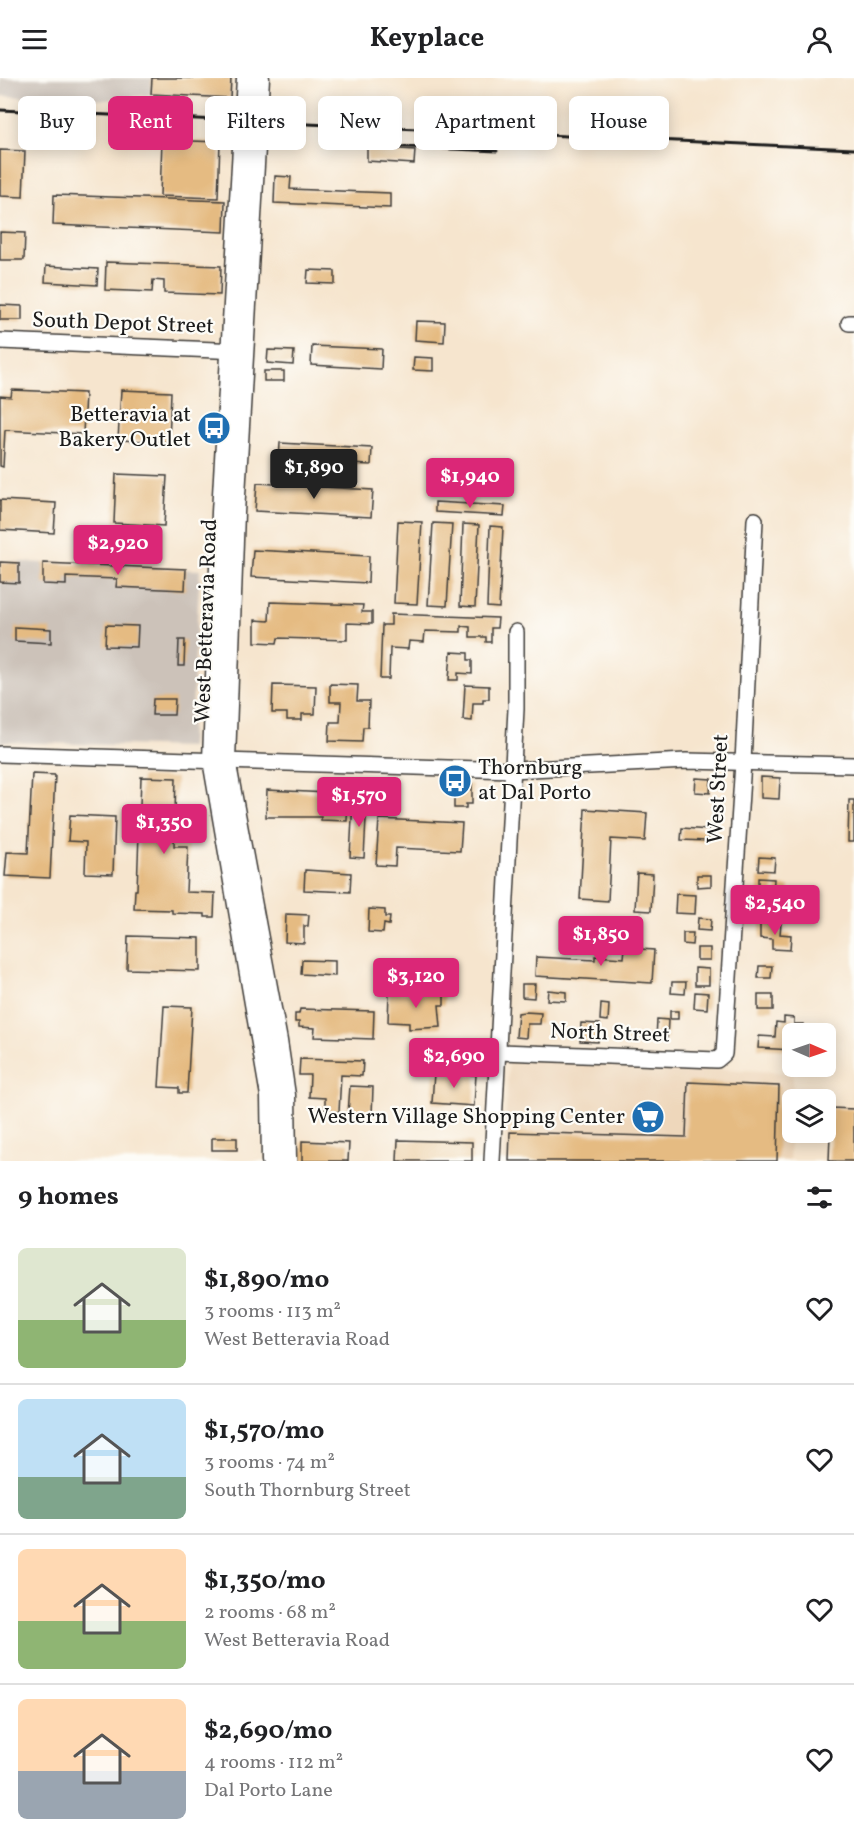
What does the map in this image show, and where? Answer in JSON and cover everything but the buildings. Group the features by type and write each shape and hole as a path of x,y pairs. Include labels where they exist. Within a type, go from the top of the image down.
{"main road":[{"name":"West Betteravia Road","path":"246,78 235,513 219,760 270,1096 271,1161"},
{"name":"West Betteravia Road","path":"238,351 260,78"},
{"name":"West Betteravia Road","path":"219,760 279,1052 286,1095 286,1161"}],"street":[{"name":"South Depot Street","path":"0,341 238,351"},
{"name":"West Street","path":"720,1060 724,1054 743,762 755,520"},
{"path":"492,1161 517,676 516,632"},
{"path":"0,754 512,770 602,764 743,762 854,765"},
{"name":"North Street","path":"498,1052 720,1060"}],"shaded area":[{"path":"0,78 232,78 231,96 151,94 108,96 106,100 96,100 96,96 0,96"},
{"path":"0,561 200,570 190,747 0,742"},
{"name":"Western Village Shopping Center","path":"509,1056 782,1072 782,1077 793,1077 792,1089 782,1089 782,1143 790,1143 789,1161 503,1161"}],"railway":[{"path":"0,110 854,149"},
{"path":"402,147 497,151"}],"place":[{"name":"Betteravia at Bakery Outlet","path":"214,428"},
{"name":"Thornburg at Dal Porto","path":"455,781"},
{"name":"Western Village Shopping Center","path":"648,1117"}]}
